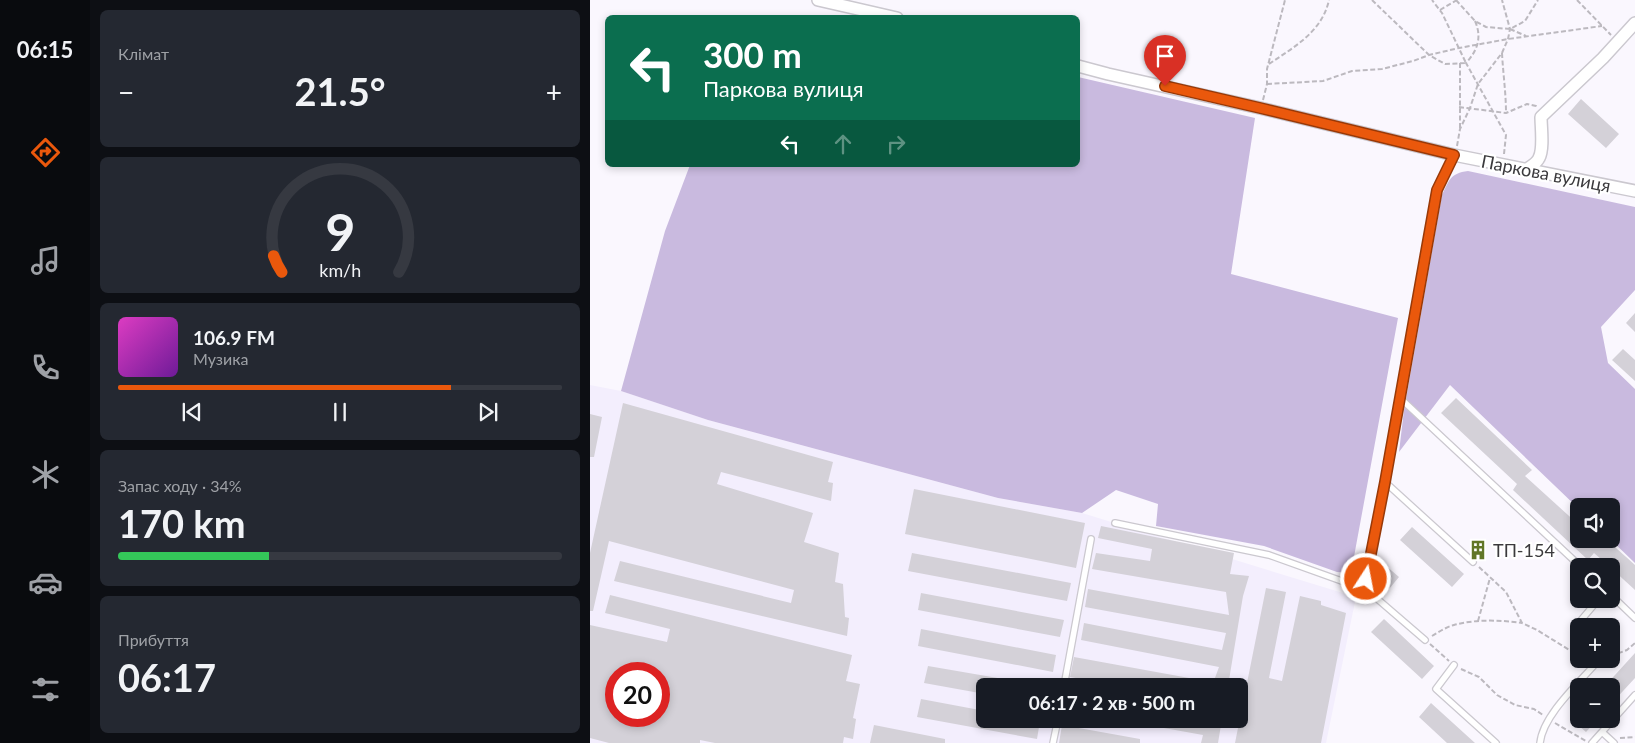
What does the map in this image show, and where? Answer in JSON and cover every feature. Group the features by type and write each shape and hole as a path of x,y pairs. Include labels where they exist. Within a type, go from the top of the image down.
{"street":[{"path":"818,0 884,15"},
{"path":"1527,169 1535,164 1540,157 1541,117 1603,58 1635,23"},
{"name":"Паркова вулиця","path":"1080,67 1454,155 1635,191"}],"lane":[{"path":"1116,523 1269,555 1350,584 1360,584 1366,579 1437,190 1454,155"},
{"path":"1400,398 1571,558"},
{"path":"1385,482 1473,562"},
{"path":"1065,678 1091,539"},
{"path":"1360,584 1425,640"},
{"path":"1620,604 1635,618"},
{"path":"1583,618 1591,608"},
{"path":"1454,665 1436,688 1496,743"},
{"path":"1540,743 1548,719 1592,668"},
{"path":"1591,743 1635,695"},
{"path":"1053,743 1056,728"},
{"path":"1602,732 1614,743"}],"path":[{"path":"1260,108 1267,84 1267,69 1285,0"},
{"path":"1269,64 1306,39 1320,22 1329,0"},
{"path":"1372,0 1429,55 1445,64 1466,63 1474,54 1478,45 1479,30 1475,20"},
{"path":"1432,0 1506,135 1504,164"},
{"path":"1439,10 1456,0 1475,20 1486,27 1510,29 1527,36"},
{"path":"1454,155 1460,129 1478,84 1502,53 1508,39 1510,29 1502,0"},
{"path":"1510,29 1525,20 1538,0"},
{"path":"1577,0 1618,42"},
{"path":"1267,84 1322,81 1352,71 1382,69 1459,48 1527,36 1602,26"},
{"path":"1502,53 1506,113"},
{"path":"1460,63 1460,129"},
{"path":"1459,107 1506,113 1527,104 1536,106 1541,117"},
{"path":"1473,562 1506,592 1522,623"},
{"path":"1478,621 1490,578"},
{"path":"1570,650 1522,623 1499,620 1452,625 1425,640 1454,665 1479,677 1497,695 1515,705 1534,709 1591,743"},
{"path":"1620,653 1635,644"}],"shaded area":[{"path":"1080,77 1255,118 1231,274 1398,318 1351,573 1337,572 1264,546 1156,526 1158,504 1116,490 1082,513 998,498 708,420 621,391 665,231 689,167 1080,167"},
{"path":"1468,171 1635,207 1635,290 1601,327 1608,363 1635,389 1635,563 1619,548 1620,498 1570,498 1570,500 1450,385 1399,452 1404,410 1442,195 1451,178"},
{"path":"590,385 621,391 708,420 998,498 1082,513 1356,597 1326,743 590,743"}],"building":[{"path":"1581,99 1619,134 1606,148 1568,114"},
{"path":"1635,313 1635,332 1626,323"},
{"path":"1623,349 1635,360 1635,381 1612,360"},
{"path":"1456,398 1532,470 1525,476 1570,517 1570,543 1513,490 1517,484 1441,413"},
{"path":"623,403 833,462 828,482 833,483 831,501 721,472 717,484 813,513 804,542 839,553 835,582 843,584 845,617 849,618 847,636 614,581 620,561 791,603 794,590 609,541 593,611 590,611 590,553"},
{"path":"590,414 602,417 594,457 590,457"},
{"path":"914,489 1085,523 1076,568 905,534"},
{"path":"1101,526 1234,553 1230,574 1249,576 1243,596 1229,678 1215,678 1219,667 1081,640 1084,623 1222,650 1226,633 1085,607 1088,589 1229,615 1226,592 1092,569 1096,553 1150,561 1152,549 1098,538"},
{"path":"1412,527 1464,574 1452,587 1400,540"},
{"name":"ТП-154","path":"1476,543 1486,552 1481,558 1471,549"},
{"path":"1575,548 1616,548 1635,565 1635,590 1620,576 1620,558 1600,558 1594,553 1590,558 1586,558"},
{"path":"912,553 1071,583 1067,601 908,571"},
{"path":"1385,565 1399,577 1389,589 1375,578"},
{"path":"1266,588 1286,592 1269,678 1282,681 1300,596 1321,601 1321,605 1346,613 1321,743 1235,743 1238,728 1248,728 1248,678"},
{"path":"921,593 1064,620 1060,637 918,610"},
{"path":"610,595 852,655 846,681 860,684 853,718 856,719 853,739 844,737 843,743 715,743 700,740 700,743 609,743 590,738 590,625 667,642 670,629 605,613"},
{"path":"1384,619 1434,666 1422,679 1371,632"},
{"path":"921,629 1056,655 1053,672 918,646"},
{"path":"1635,653 1635,678 1620,694 1620,678 1612,678"},
{"path":"1074,657 1189,678 1076,678 1070,677"},
{"path":"928,666 998,678 976,678 976,692 924,683"},
{"path":"921,699 976,709 976,728 917,717"},
{"path":"1431,703 1475,743 1447,743 1419,717"},
{"path":"874,725 945,739 945,743 870,743"},
{"path":"977,728 1039,728 1037,739"},
{"path":"1062,728 1079,728 1140,739 1140,743 1059,743"},
{"path":"1164,728 1220,728 1218,743 1201,743 1203,735"},
{"path":"1581,728 1590,728 1586,732"}],"place":[{"name":"ТП-154","path":"1478,550"}],"route":[{"path":"1165,86 1454,155 1437,190 1366,579"}]}
